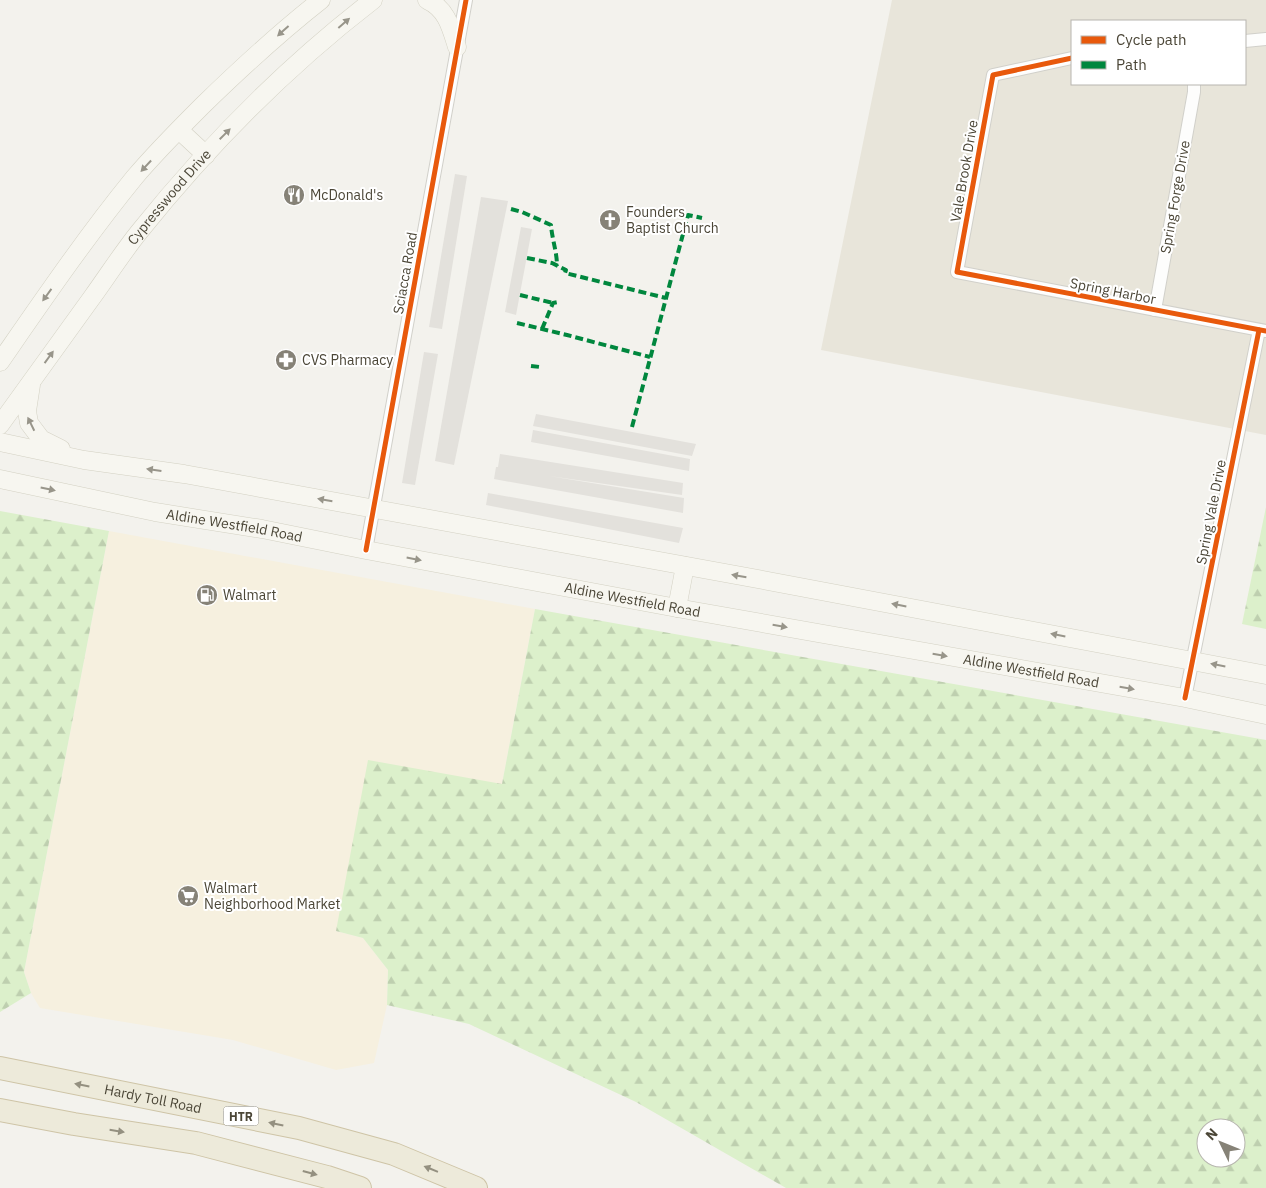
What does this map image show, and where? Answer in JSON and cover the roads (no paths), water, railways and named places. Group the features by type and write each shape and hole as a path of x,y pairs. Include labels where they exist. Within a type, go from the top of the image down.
{"highway":[{"name":"Hardy Toll Road","path":"0,1068 299,1128 394,1154 476,1188"},
{"path":"0,1110 74,1124 196,1143 360,1188"}],"main road":[{"path":"0,362 84,243 135,178 179,130 233,76 295,20 321,0"},
{"name":"Cypresswood Drive","path":"0,425 138,234 187,174 283,77 373,0"},
{"path":"427,0 442,12 450,22 457,47"},
{"path":"179,130 206,155"},
{"path":"32,381 27,412 29,423 40,439 84,460"},
{"path":"0,442 84,460 184,474 373,508 1266,674"},
{"name":"Aldine Westfield Road","path":"0,479 156,512 262,529 677,608 1266,714"},
{"path":"677,608 684,566"}],"street":[{"name":"Sciacca Road","path":"366,550 466,0"},
{"path":"1246,41 1266,39"},
{"name":"Vale Brook Drive","path":"957,272 993,75 1071,58"},
{"name":"Spring Forge Drive","path":"1155,310 1194,85"},
{"name":"Spring Harbor","path":"957,272 1263,331"},
{"name":"Spring Vale Drive","path":"1185,698 1263,331"}],"place":[{"name":"McDonald's","path":"294,195"},
{"name":"Founders Baptist Church","path":"610,220"},
{"name":"CVS Pharmacy","path":"286,360"},
{"name":"Walmart","path":"207,595"},
{"name":"Walmart Neighborhood Market","path":"188,896"}]}
